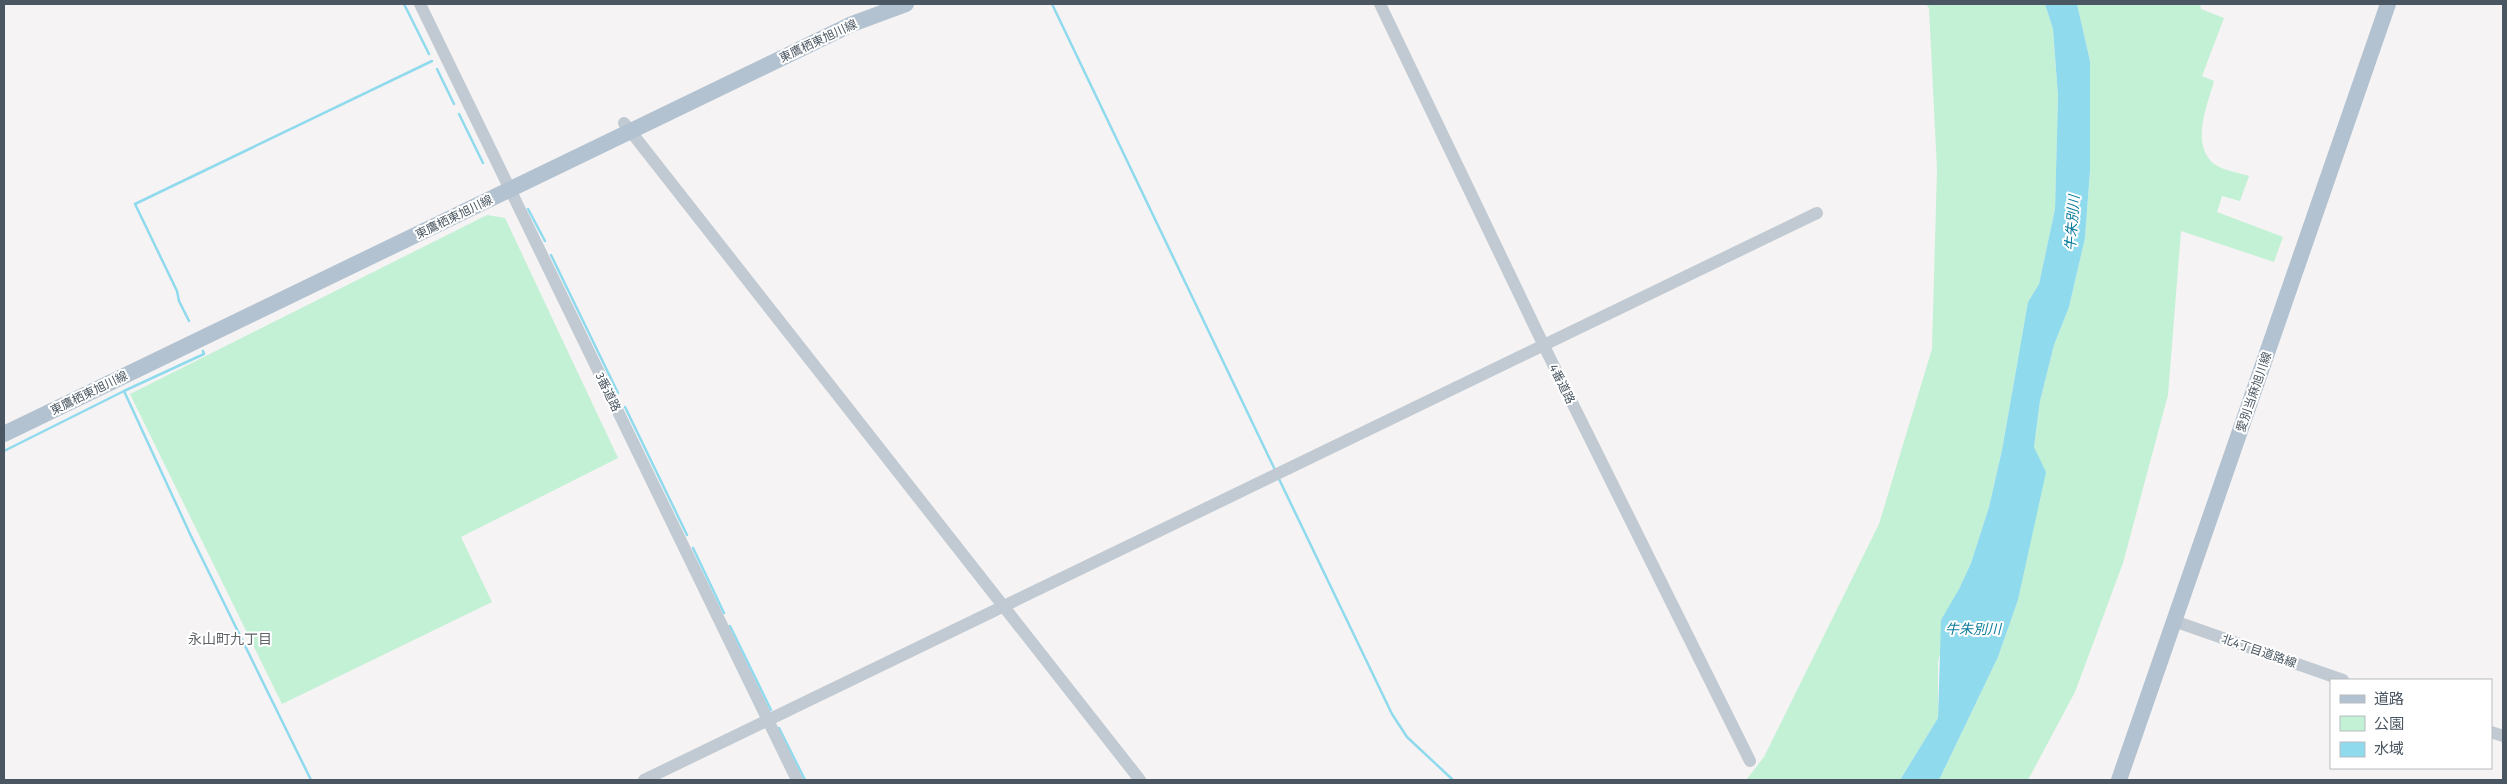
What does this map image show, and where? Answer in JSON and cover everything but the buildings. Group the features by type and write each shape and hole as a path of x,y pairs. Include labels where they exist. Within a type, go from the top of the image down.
{"main road":[{"name":"東鷹栖東旭川線","path":"4,434 628,127 846,16 877,4"},
{"name":"東鷹栖東旭川線","path":"628,127 852,24 906,4"},
{"name":"愛別当麻旭川線","path":"2119,780 2388,4"},
{"name":"東鷹栖東旭川線","path":"4,423 508,186"}],"street":[{"name":"3番道路","path":"420,4 796,780"},
{"name":"4番道路","path":"1380,4 1544,346 1750,761"},
{"path":"628,127 1140,780"},
{"path":"644,780 1817,213"},
{"name":"北4丁目道路線","path":"2174,622 2340,679"}],"green space":[{"path":"1926,4 2045,4 2053,29 2058,96 2055,209 2039,284 2028,302 2002,450 1989,507 1971,563 1959,589 1938,661 1938,718 1900,780 1746,780 1764,757 1879,524 1932,349 1937,169 1929,8"},
{"path":"2077,4 2200,4 2201,9 2224,18 2202,76 2214,81 2203,121 2202,142 2205,152 2213,163 2249,176 2240,201 2222,196 2217,212 2283,237 2274,262 2181,231 2168,395 2123,563 2075,692 2028,780 1939,780 1998,657 2018,600 2045,472 2034,447 2040,401 2054,345 2069,307 2085,238 2090,171 2090,61"},
{"path":"487,215 505,218 618,458 461,537 492,602 282,704 130,394"}],"water":[{"name":"牛朱別川","path":"2045,4 2077,4 2090,61 2090,171 2085,238 2069,307 2054,345 2040,401 2034,447 2046,472 2018,600 1998,657 1939,780 1900,780 1938,718 1941,620 1971,563 1989,507 2002,450 2028,302 2039,284 2055,209 2058,96 2053,29"}],"waterway":[{"path":"404,4 429,54"},
{"path":"1052,4 1276,472"},
{"path":"189,321 179,301 177,291 135,204 432,61"},
{"path":"437,69 454,104"},
{"path":"459,114 483,163"},
{"path":"528,209 545,241"},
{"path":"551,255 618,393"},
{"path":"4,451 124,391 204,354 203,351"},
{"path":"124,391 191,536 311,780"},
{"path":"625,407 687,535"},
{"path":"1279,479 1392,714 1407,737 1453,780"},
{"path":"693,548 724,613"},
{"path":"730,626 771,710"},
{"path":"779,728 805,780"}],"district":[{"name":"永山町九丁目","path":"230,639"}]}
